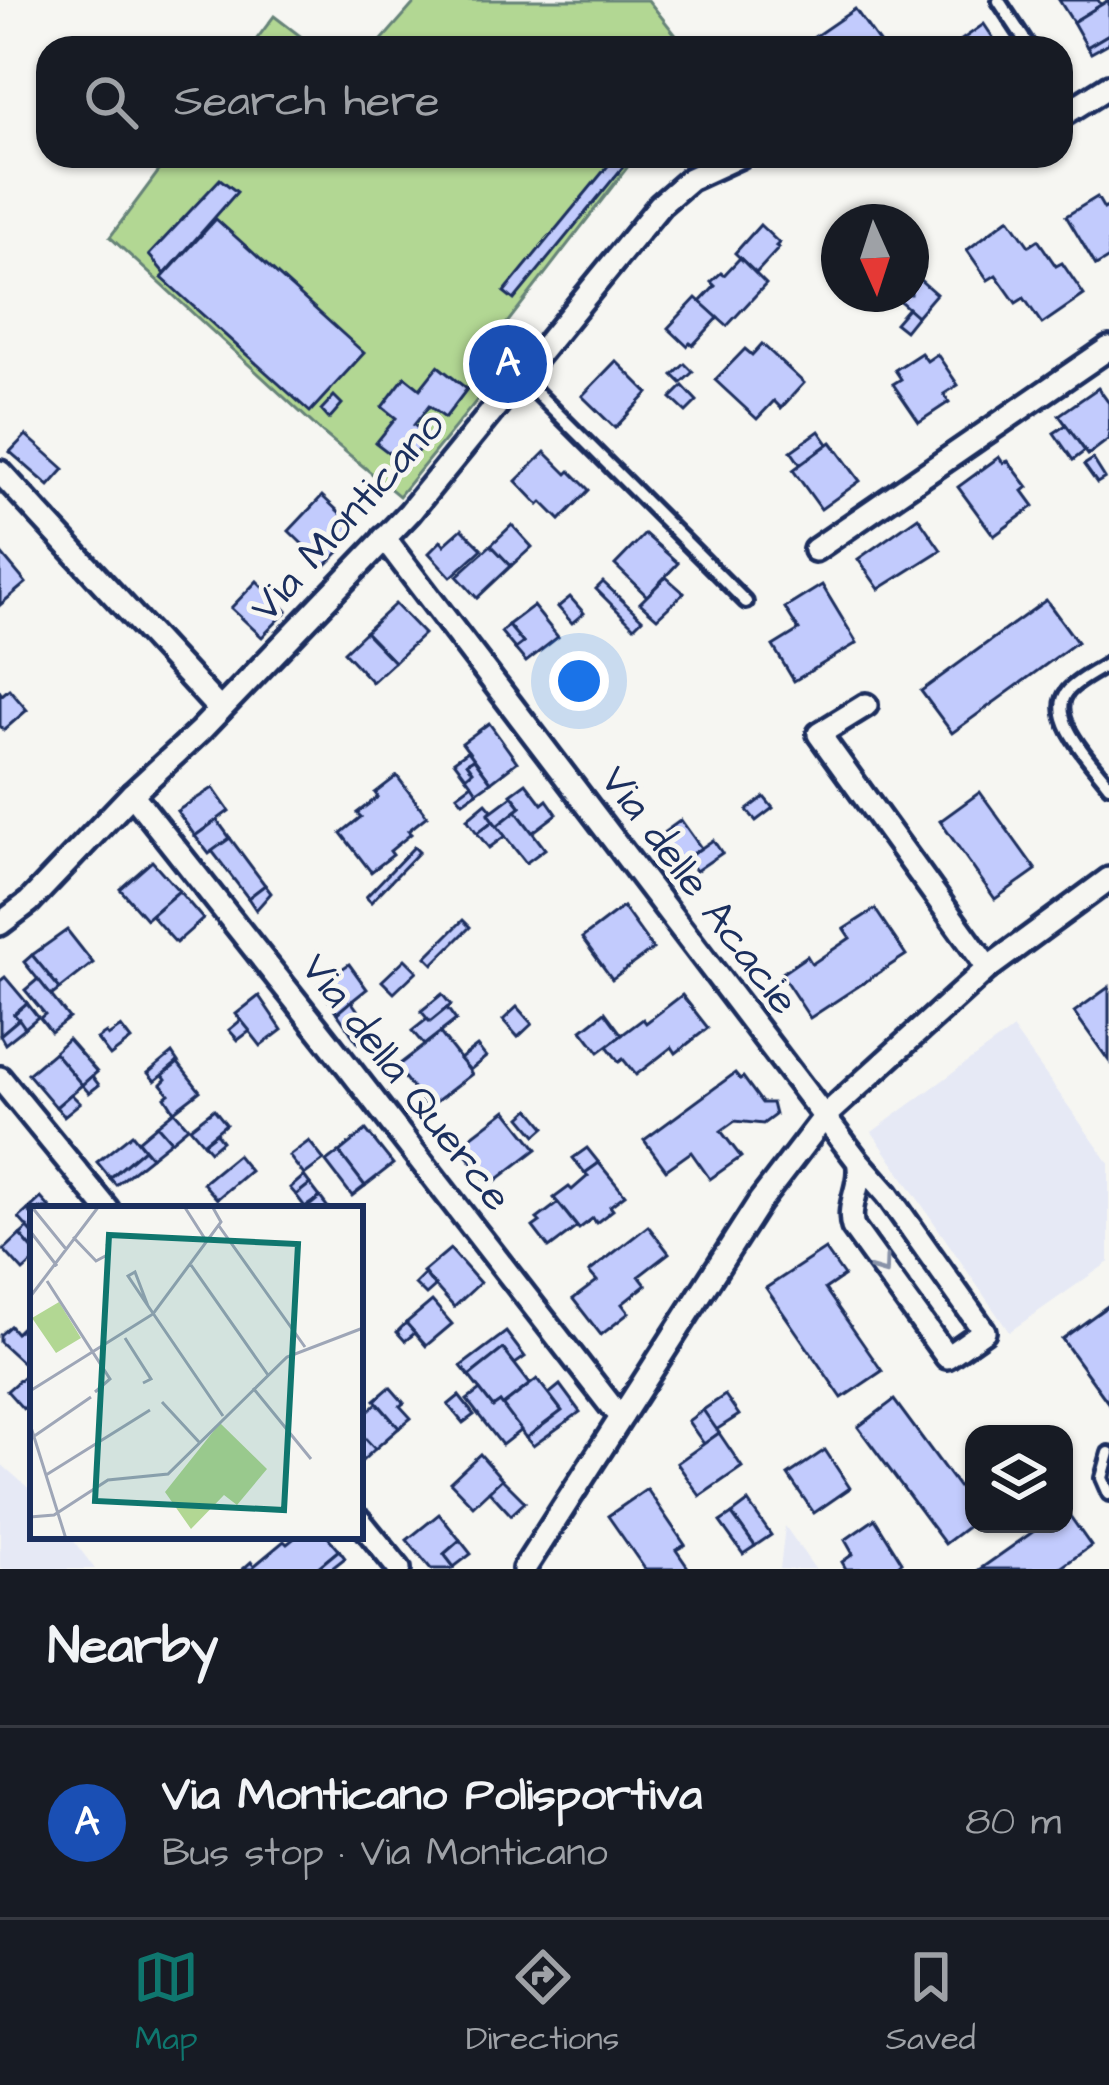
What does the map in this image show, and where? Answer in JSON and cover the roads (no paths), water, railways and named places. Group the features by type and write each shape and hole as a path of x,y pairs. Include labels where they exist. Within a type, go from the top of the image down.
{"street":[{"path":"1073,104 1109,86"},
{"name":"Via Monticano","path":"0,924 29,902 384,538 660,205 711,168"},
{"path":"815,550 1109,348"},
{"path":"0,472 220,710"},
{"name":"Via delle Acacie","path":"384,538 887,1194 984,1331 947,1358 853,1227 850,1214 861,1171 858,1161"},
{"path":"866,705 819,734 988,968"},
{"name":"Via della Querce","path":"132,794 622,1416"},
{"path":"536,1564 622,1416 760,1202 826,1115 988,968 1109,879"},
{"path":"0,1078 105,1206"},
{"path":"363,1525 399,1569"}],"lane":[{"path":"999,2 1022,36"},
{"path":"521,377 746,602"},
{"path":"1109,663 1067,692 1061,706 1063,722 1109,784"},
{"path":"1109,1453 1102,1478 1109,1494"}],"place":[{"name":"Via Monticano Polisportiva","path":"508,364"}]}
